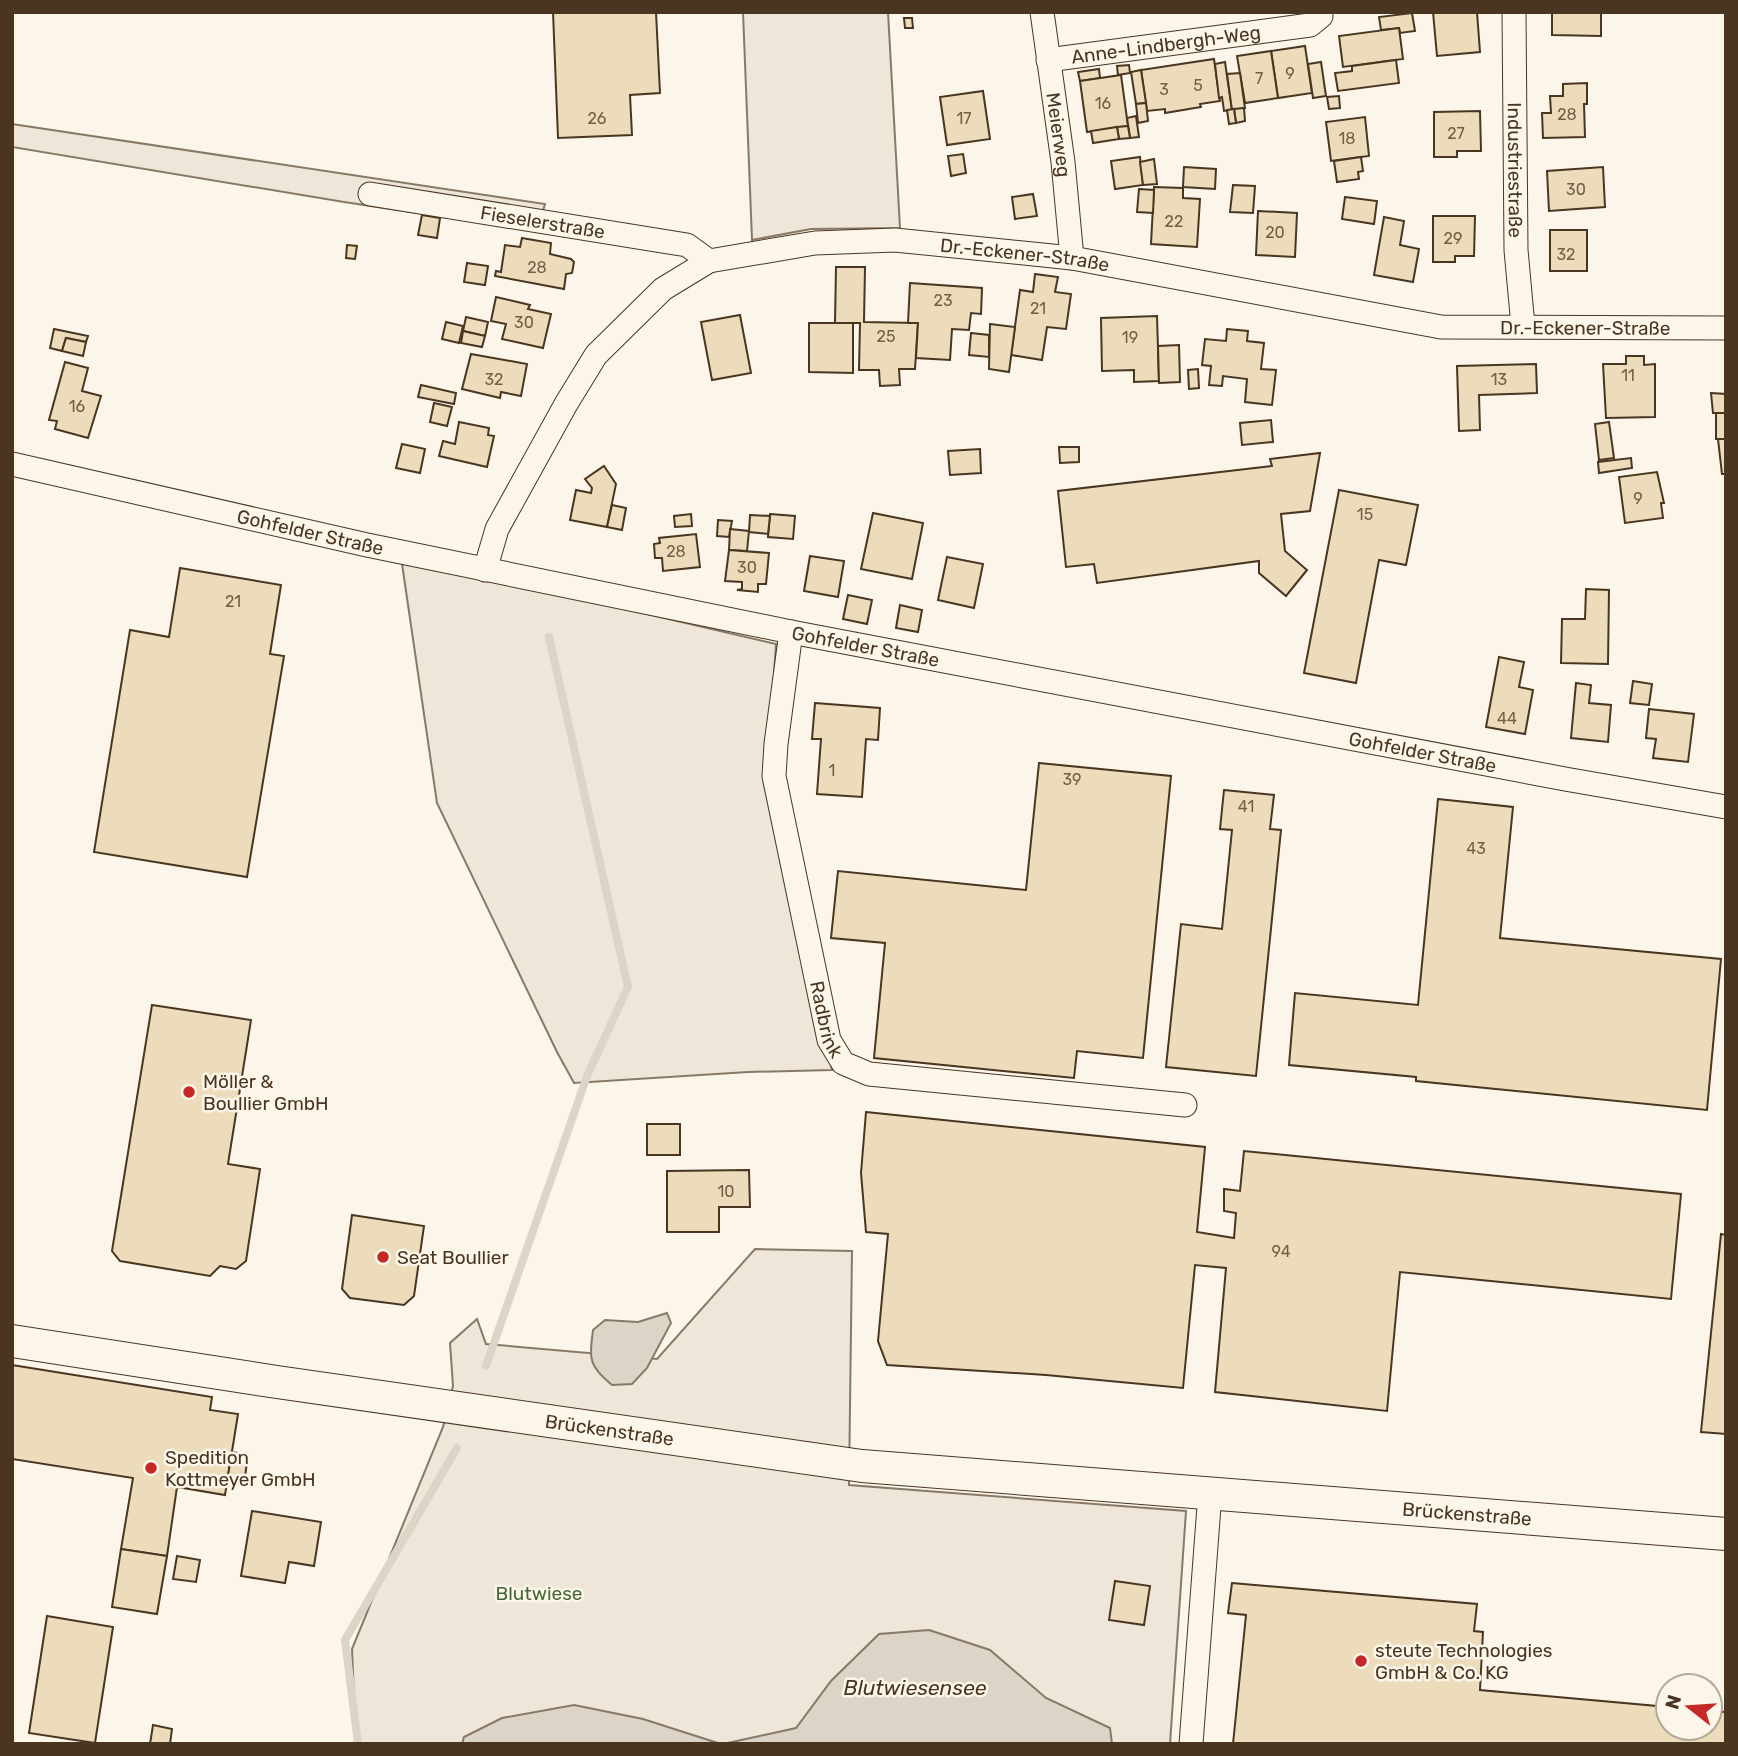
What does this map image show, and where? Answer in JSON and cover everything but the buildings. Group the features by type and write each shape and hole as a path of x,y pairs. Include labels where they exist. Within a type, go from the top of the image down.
{"main road":[{"name":"Brückenstraße","path":"12,1341 862,1466 1726,1534"}],"street":[{"name":"Meierweg","path":"1042,12 1063,162 1072,258"},
{"name":"Anne-Lindbergh-Weg","path":"1048,60 1310,25 1321,16 1321,12"},
{"name":"Industriestraße","path":"1514,12 1516,250 1523,326"},
{"name":"Fieselerstraße","path":"370,194 687,245 709,261"},
{"name":"Dr.-Eckener-Straße","path":"485,570 496,529 559,415 596,355 663,289 709,261 815,243 895,240 1072,258 1441,327 1726,328"},
{"name":"Gohfelder Straße","path":"12,464 485,570 791,632 1726,807"},
{"name":"Radbrink","path":"791,632 774,776 829,1040 843,1063 869,1074 1185,1105"},
{"path":"1191,1744 1210,1493"}],"green space":[{"path":"743,12 888,12 900,228 811,229 752,240"},
{"path":"12,124 545,204 537,231 12,147"},
{"path":"401,557 776,644 767,780 832,1070 748,1072 574,1083 437,803"},
{"name":"Blutwiese","path":"755,1249 852,1251 849,1485 1186,1511 1170,1744 356,1744 352,1649 443,1427 453,1386 450,1343 477,1319 486,1344 657,1359"}],"water":[{"path":"667,1313 671,1323 647,1368 632,1384 612,1385 592,1362 593,1330 605,1320 638,1322"},
{"name":"Blutwiesensee","path":"929,1630 990,1650 1046,1698 1110,1728 1112,1744 723,1744 796,1728 831,1681 879,1634"},
{"path":"574,1705 643,1719 721,1744 462,1744 464,1737 502,1718"}],"waterway":[{"path":"486,1366 587,1076 628,987 549,637"},
{"path":"358,1744 345,1640 457,1448"}],"place":[{"name":"Möller & Boullier GmbH","path":"189,1092"},
{"name":"Seat Boullier","path":"383,1257"},
{"name":"Spedition Kottmeyer GmbH","path":"151,1468"},
{"name":"steute Technologies GmbH & Co. KG","path":"1361,1661"}]}
